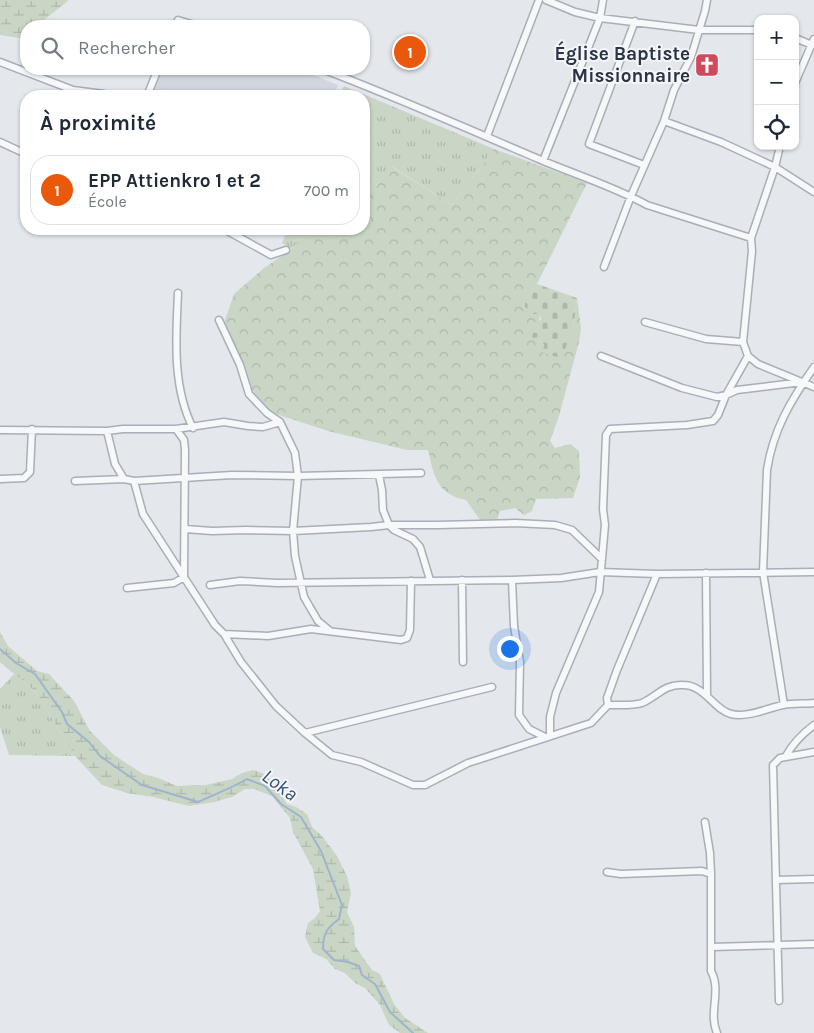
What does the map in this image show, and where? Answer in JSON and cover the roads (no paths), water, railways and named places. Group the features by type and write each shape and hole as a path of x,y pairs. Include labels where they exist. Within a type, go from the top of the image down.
{"street":[{"path":"487,136 539,0"},
{"path":"546,0 575,12 600,18 699,30 754,30"},
{"path":"543,161 600,18 603,0"},
{"path":"604,267 631,196 664,121 674,90 691,57 707,0"},
{"path":"635,21 588,144 644,165"},
{"path":"799,39 813,42 799,74"},
{"path":"0,62 20,70"},
{"path":"34,75 73,90"},
{"path":"149,90 156,75"},
{"path":"337,75 647,204 750,238"},
{"path":"664,121 721,142 775,167 814,192"},
{"path":"0,142 20,151"},
{"path":"779,150 750,238 752,251 743,342 748,356 758,364 814,387"},
{"path":"235,235 271,255 286,250"},
{"path":"178,292 176,363 186,414 193,428"},
{"path":"219,320 240,365 249,394 267,413 280,422 295,453 298,476 294,531 295,556 300,583 304,597 318,621 329,630"},
{"path":"645,322 706,339 743,342"},
{"path":"601,356 682,388 717,397 737,390 803,382"},
{"path":"547,736 556,693 598,592 605,525 603,509 606,435 610,429 687,425 712,421 718,415 726,395 748,356"},
{"path":"784,705 763,572 768,459 780,422 814,367"},
{"path":"0,430 176,430 224,422 248,426 263,426 280,422"},
{"path":"0,479 24,478 30,472 32,429"},
{"path":"176,430 184,440 186,529 184,577"},
{"path":"107,431 115,464 124,479"},
{"path":"75,481 124,479 134,481 232,475 298,476 421,473"},
{"path":"379,475 383,510 389,524 394,530 413,539 420,547 430,580"},
{"path":"134,481 143,514 241,662 276,706 332,755 360,762 413,785 425,785 468,762 591,723 608,705 643,702 669,686 686,684 707,694 718,706 732,714 761,712 784,705 814,704"},
{"path":"186,529 212,531 294,531 371,527 389,524 515,523 555,525 572,530 602,559"},
{"path":"210,585 240,581 300,583 512,580 561,578 600,572 657,574 814,572"},
{"path":"706,573 707,694"},
{"path":"608,705 607,698 617,670 657,574"},
{"path":"127,588 174,583 184,577"},
{"path":"462,580 463,662"},
{"path":"512,580 514,626 520,662 519,715 529,729 547,736"},
{"path":"224,634 268,636 311,629 401,640 407,638 410,630 411,581"},
{"path":"305,733 492,687"},
{"path":"786,756 792,745 814,725"},
{"path":"779,1001 773,765 780,758 786,756 814,752"},
{"path":"706,822 710,853 711,970 715,978 714,1019 717,1033"},
{"path":"607,872 621,874 702,871 710,874"},
{"path":"776,880 814,879"},
{"path":"712,947 814,944"}],"waterway":[{"name":"Loka","path":"0,649 16,663 35,674 62,712 67,724 89,742 100,756 142,785 198,802 247,779 265,786 281,804 301,817 321,851 342,905 339,919 331,925 325,935 323,949 334,960 359,966 362,975 375,984 390,1012 413,1033"}],"place":[{"name":"EPP Attienkro 1 et 2","path":"410,52"},
{"name":"Église Baptiste Missionnaire","path":"707,65"}]}
